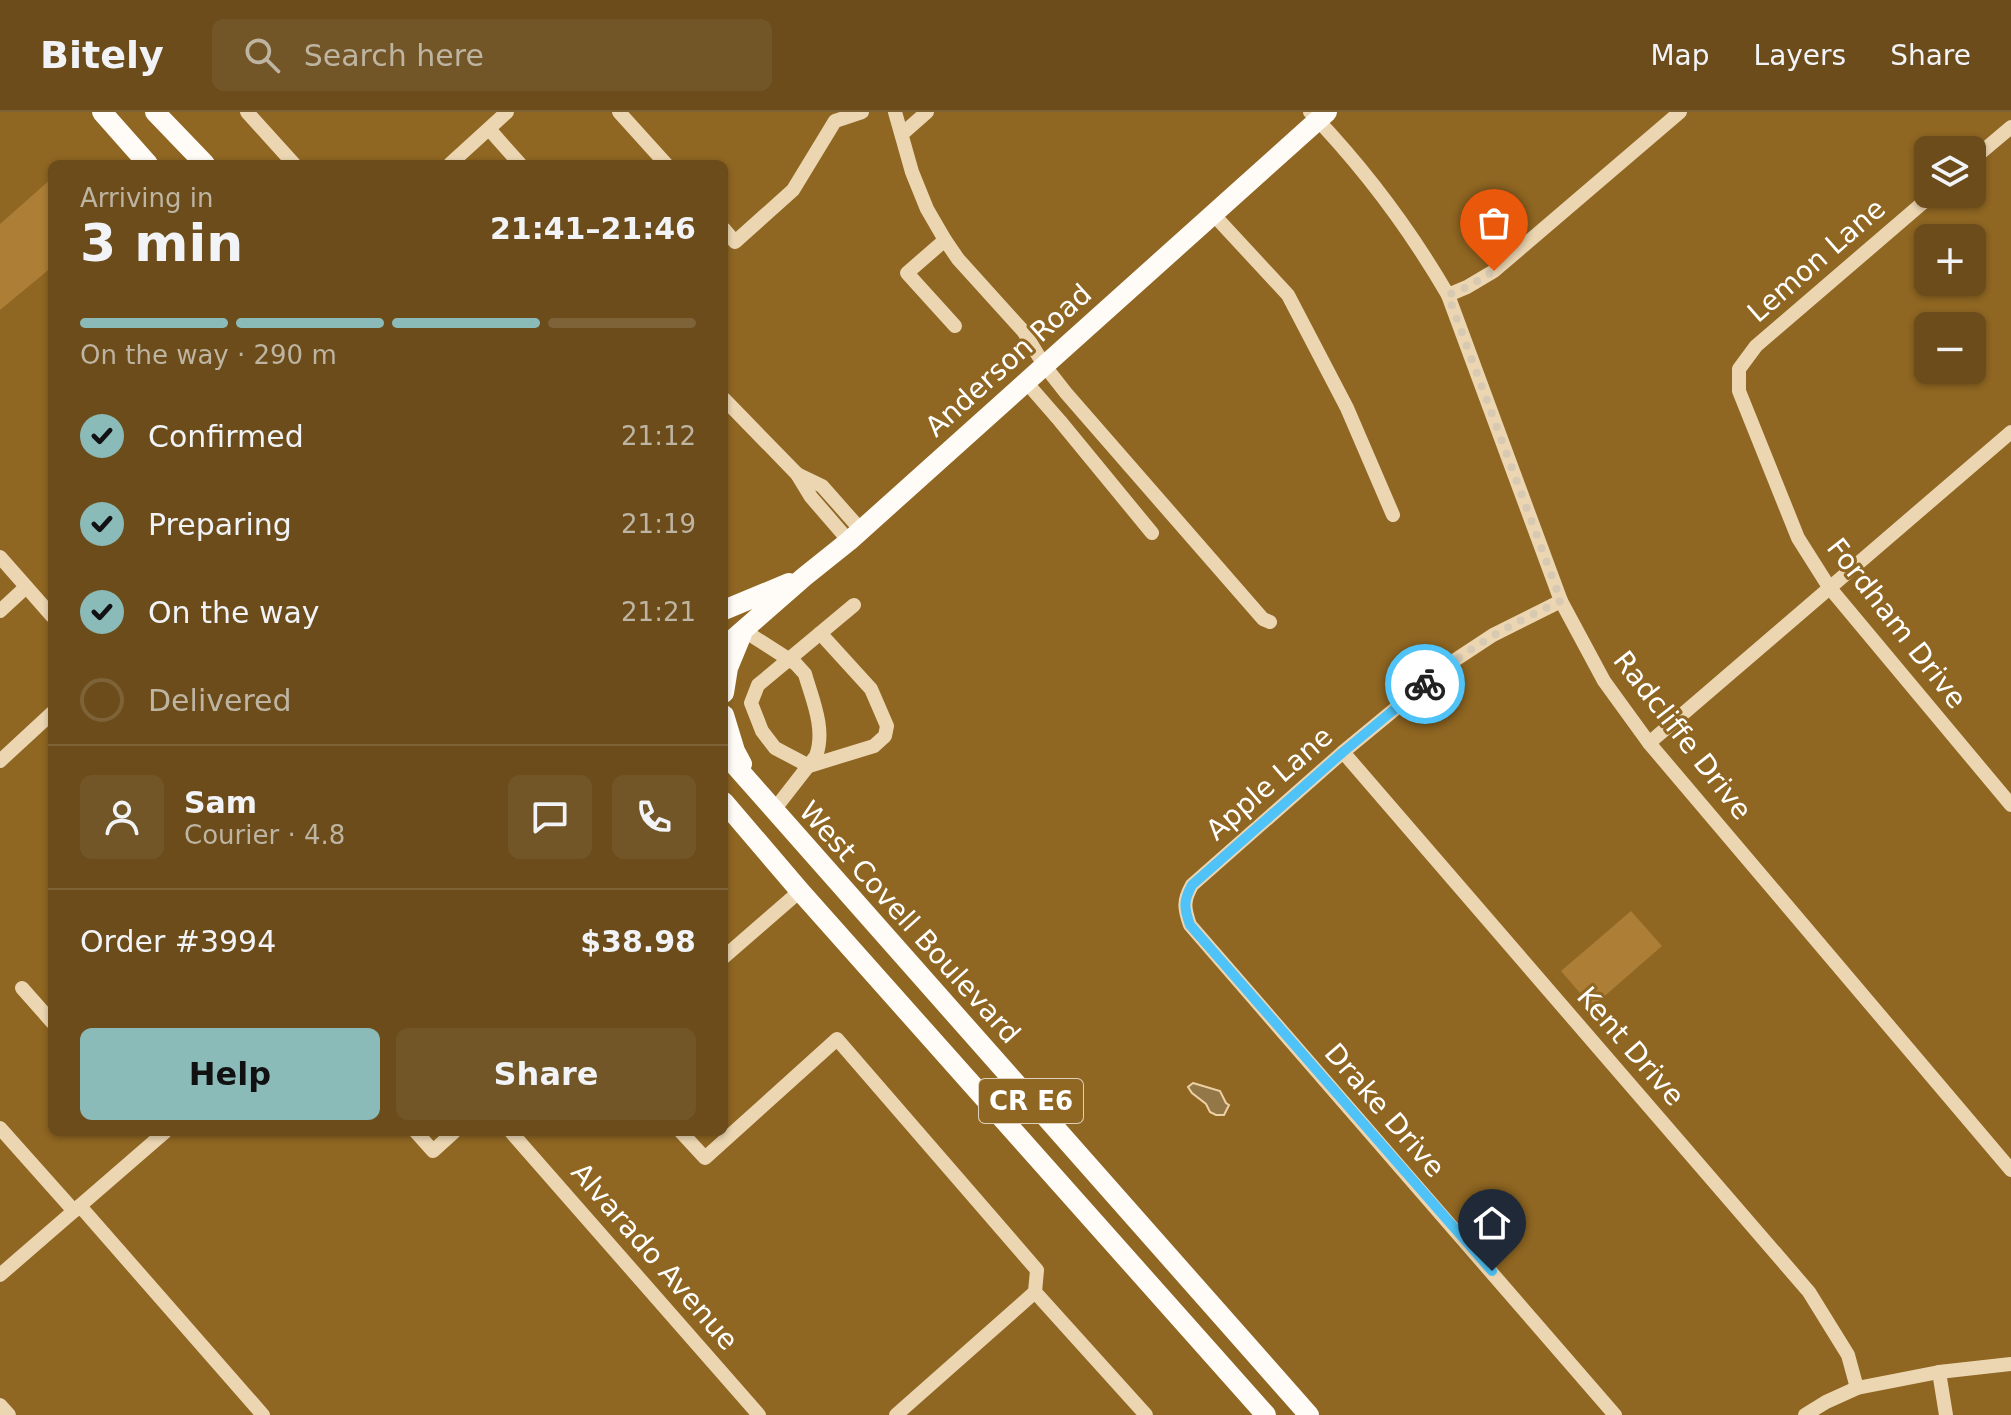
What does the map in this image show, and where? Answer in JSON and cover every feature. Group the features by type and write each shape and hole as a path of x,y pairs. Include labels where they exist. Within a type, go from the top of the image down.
{"main road":[{"path":"102,112 144,160"},
{"path":"155,112 201,160"},
{"name":"Anderson Road","path":"728,643 1026,382 1318,115"},
{"path":"728,608 804,577"},
{"path":"728,668 743,630"},
{"path":"728,728 735,751 753,786"},
{"name":"West Covell Boulevard","path":"728,758 1309,1415"},
{"name":"CR E6","path":"728,809 1266,1415"}],"street":[{"path":"247,112 290,160"},
{"path":"454,160 507,112"},
{"path":"619,112 662,160"},
{"path":"728,234 735,242 793,190 834,117 862,112"},
{"path":"895,112 912,172 927,209 958,259 1024,332 1066,393 1263,619 1270,622"},
{"path":"902,134 927,112"},
{"path":"1448,295 1494,271 1680,112"},
{"name":"Radcliffe Drive","path":"1318,115 1421,248 1448,295 1561,601 1604,681 1649,743 2011,1170"},
{"path":"1986,148 2011,127"},
{"path":"489,129 516,160"},
{"name":"Lemon Lane","path":"1739,369 1756,346 1917,208"},
{"path":"1213,214 1288,295 1347,408 1393,515"},
{"path":"945,240 907,273 955,326"},
{"name":"Fordham Drive","path":"1739,369 1739,391 1798,538 1829,587 2011,805"},
{"path":"1026,382 1152,533"},
{"path":"728,403 797,474 811,497 855,535"},
{"path":"1649,743 2010,435"},
{"path":"797,474 822,486 855,535"},
{"path":"0,557 48,612"},
{"path":"0,611 26,587"},
{"name":"Apple Lane","path":"1184,909 1186,895 1192,885 1343,752 1452,662 1493,635 1561,601"},
{"path":"820,633 871,689 887,726 885,736 874,746 809,766 775,748 762,731 751,703 758,685 790,659 820,633 854,605"},
{"path":"743,630 790,659 805,674 820,733 820,746 809,766 774,810"},
{"path":"0,761 48,718"},
{"name":"Kent Drive","path":"1343,752 1809,1292 1848,1355 1857,1388"},
{"path":"728,954 800,891"},
{"name":"Drake Drive","path":"1184,909 1197,934 1615,1415"},
{"path":"22,988 48,1017"},
{"path":"685,1136 705,1158 837,1039 1037,1270 1035,1292 896,1415"},
{"path":"0,1128 263,1415"},
{"path":"0,1275 156,1136"},
{"path":"420,1136 433,1151 450,1136"},
{"name":"Alvarado Avenue","path":"520,1136 759,1415"},
{"path":"1035,1292 1146,1415"},
{"path":"1805,1415 1857,1388 1939,1372 2011,1364"},
{"path":"1939,1372 1946,1415"},
{"path":"0,1405 9,1415"}],"shaded area":[{"path":"48,182 48,270 0,310 0,224"},
{"path":"1631,911 1662,946 1592,1007 1561,971"},
{"path":"1193,1083 1220,1091 1229,1105 1224,1115 1210,1112 1188,1087"}],"way so far":[{"path":"1425,684 1493,635 1561,601 1448,295 1494,271"}],"route":[{"path":"1425,684 1192,885 1186,895 1184,909 1190,925 1492,1271"}]}
